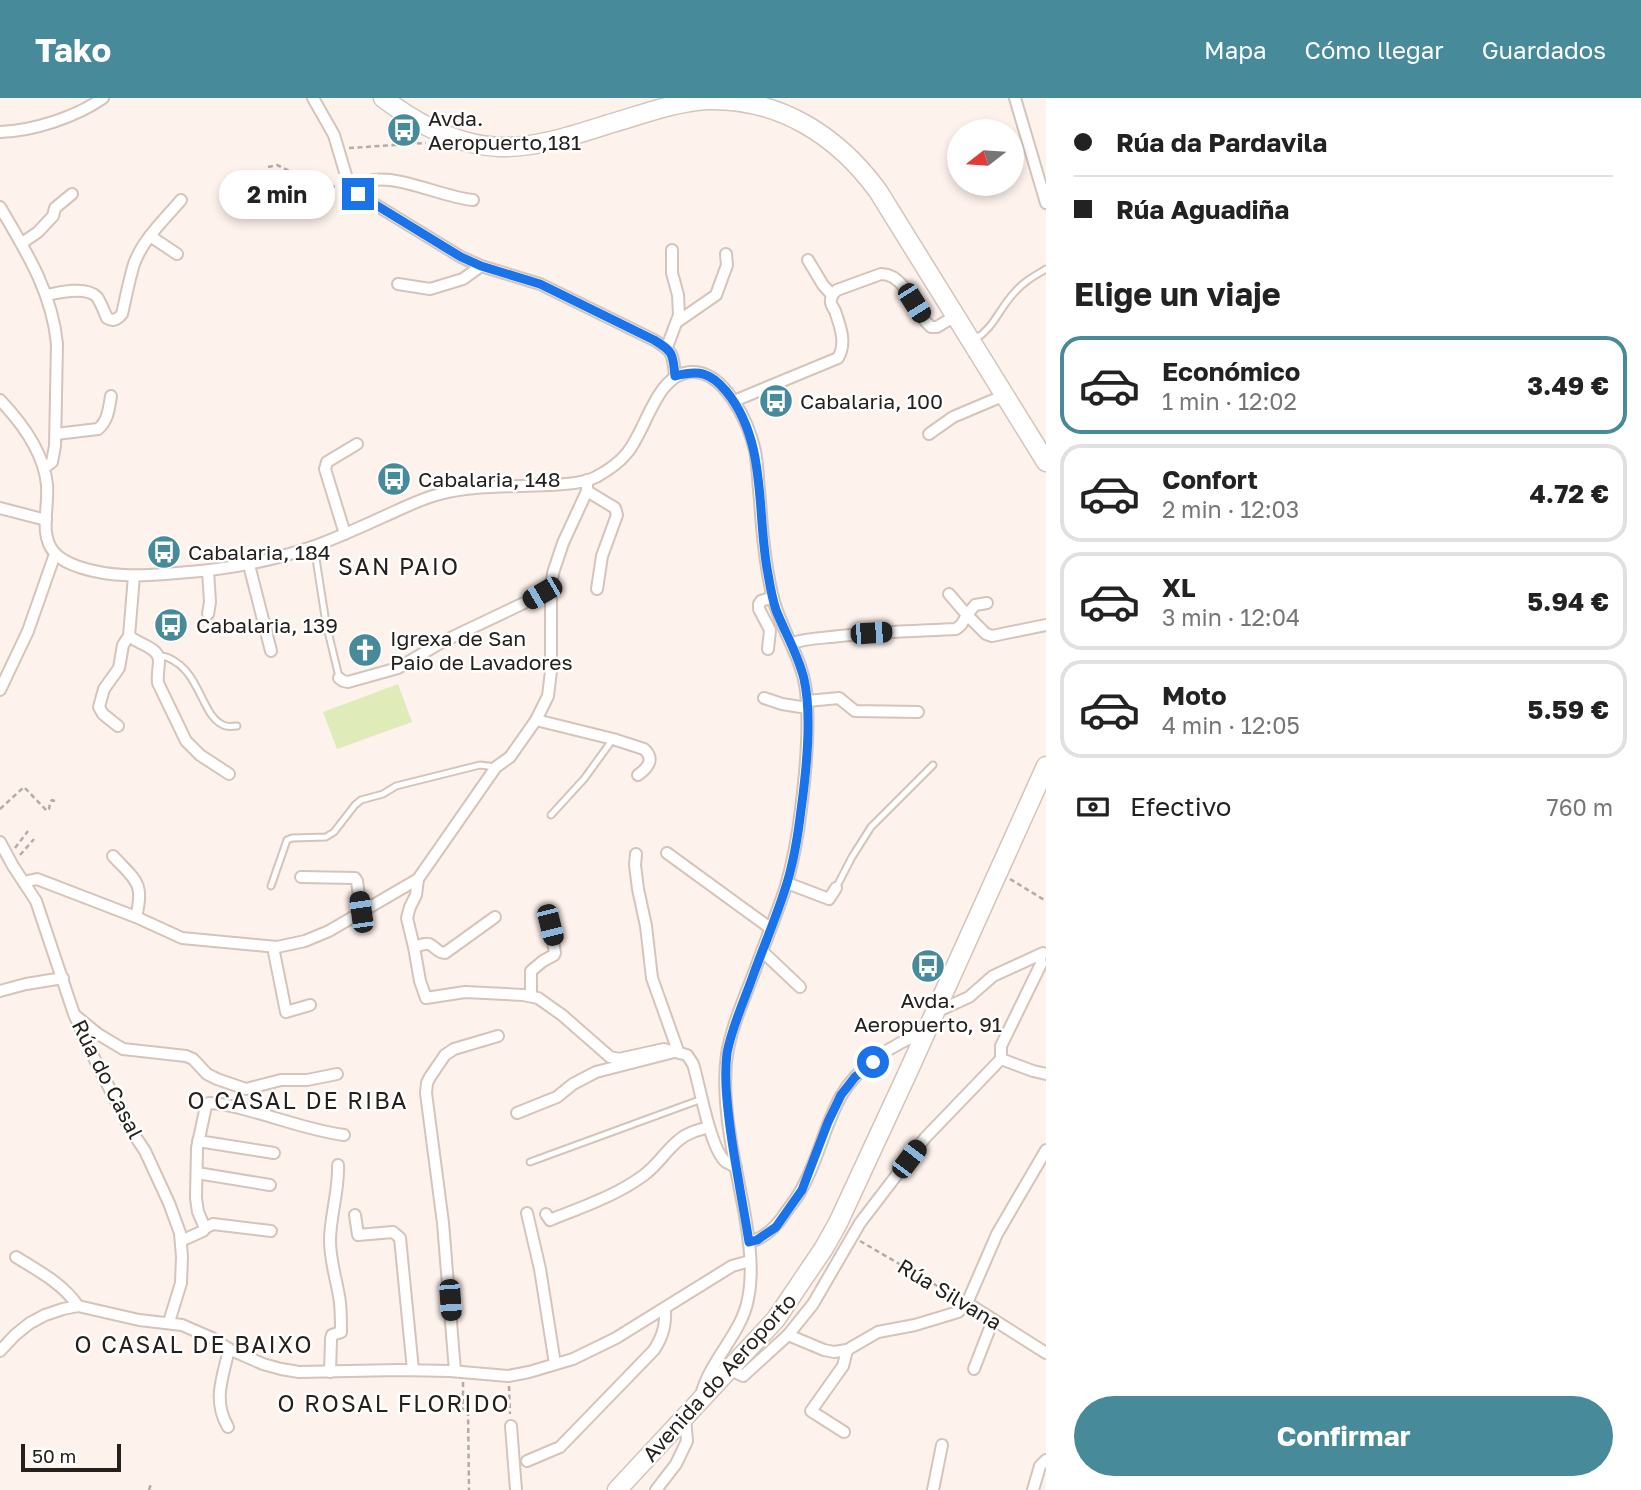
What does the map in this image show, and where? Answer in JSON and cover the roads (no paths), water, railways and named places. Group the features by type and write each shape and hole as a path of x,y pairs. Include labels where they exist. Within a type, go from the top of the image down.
{"main road":[{"path":"383,98 433,130 466,142 501,147 535,144 567,137 650,112 706,100 745,101 774,108 815,127 866,174 1046,462"},
{"name":"Avenida do Aeroporto","path":"617,1490 776,1320 824,1248 844,1210 1046,766"}],"street":[{"path":"0,132 40,125 81,111 103,98"},
{"path":"313,98 334,135 351,185 358,194 461,257 540,284 667,347 673,356 675,376"},
{"path":"1015,98 1046,203"},
{"path":"351,185 370,181 394,181 473,200"},
{"path":"22,243 38,232 53,216 55,208 72,194"},
{"path":"47,295 67,291 89,292 98,299 107,318 117,319 122,314 135,264 150,236 181,200"},
{"path":"0,207 31,259 47,295 55,328 55,446 52,462 44,468"},
{"path":"150,236 177,254"},
{"path":"667,347 679,315 678,295 672,277 672,250"},
{"path":"677,322 716,295 727,265 726,254"},
{"path":"808,260 832,295"},
{"path":"398,284 430,289 463,279 481,266"},
{"path":"734,401 838,358 842,338 831,299 837,290 887,274 896,277 902,284 931,327 937,327 955,316"},
{"path":"24,882 37,879 136,917 182,938 273,947 304,941 329,930 418,879 496,767 510,757 536,720 548,695 553,573 587,485 625,455 668,381 675,376 692,372 704,373 719,384 734,401 746,424 754,449 763,540 773,597 804,680 807,733 801,811 787,883 727,1053 727,1103 749,1242 749,1297 744,1314 705,1380 699,1400"},
{"path":"929,434 943,422 1005,395"},
{"path":"56,433 98,429 107,418 111,396"},
{"path":"0,400 31,441 44,468 47,485 46,532 50,545 55,554 73,565 134,576 208,571 248,565 314,546 442,493 467,489 587,485 617,511 602,556 597,589"},
{"path":"345,534 325,469 327,462 357,444"},
{"path":"0,508 46,520"},
{"path":"0,690 28,631 55,554"},
{"path":"248,565 271,651"},
{"path":"208,571 208,614"},
{"path":"118,726 100,707 104,689 119,668 129,636 134,576"},
{"path":"339,678 348,682 398,668 442,642 542,593 552,581"},
{"path":"949,594 986,634 992,636 1046,625"},
{"path":"768,649 770,630 759,609 761,601 773,597"},
{"path":"792,643 850,635 956,629 975,605 987,603"},
{"path":"129,636 153,649 158,655 158,683 186,741 205,760 229,774"},
{"path":"764,698 782,704 807,704 839,698 855,711 918,712"},
{"path":"536,720 644,749 650,760 638,775"},
{"name":"Rúa do Casal","path":"0,842 12,866 36,901 74,1014 129,1127 145,1151 180,1233 181,1283 169,1322"},
{"path":"667,853 770,929"},
{"path":"636,854 638,889 646,926 652,978 678,1051"},
{"path":"113,856 138,882 140,901 136,917"},
{"path":"301,877 355,878 361,912"},
{"path":"418,879 416,895 407,918 426,998 465,992 531,996 552,1008 610,1057 619,1059 664,1049 687,1055 693,1064 709,1127 723,1159 736,1167"},
{"path":"787,883 829,899 836,888"},
{"path":"414,947 426,944 445,953 495,917"},
{"path":"531,996 531,971 555,953 550,925"},
{"path":"273,947 286,1012 310,1005"},
{"path":"762,951 800,987"},
{"path":"933,1013 969,997 993,976 1043,953"},
{"path":"730,1370 743,1376 788,1335 813,1304 860,1223 925,1138 1001,1059 1002,1046 1041,964 1043,953"},
{"path":"0,991 63,978"},
{"path":"74,1014 98,1034 123,1049 186,1056 193,1059 208,1074 239,1087 251,1088 281,1080 307,1080 337,1074"},
{"path":"749,1242 757,1240 776,1227 802,1190 828,1122 841,1095 855,1077 897,1044 925,1032"},
{"path":"459,1372 427,1083 445,1055 454,1049 498,1036"},
{"path":"517,1113 557,1097 573,1084 596,1072 678,1051"},
{"path":"1001,1059 1046,1074"},
{"path":"205,1228 198,1212 196,1198 198,1141 209,1102 279,1118 311,1130 344,1135"},
{"path":"546,1214 550,1220 608,1197 643,1176 659,1163 681,1138 709,1127"},
{"path":"198,1141 274,1153"},
{"path":"788,1335 834,1352 847,1350 878,1332 915,1325 958,1312 967,1303 997,1234 1046,1150"},
{"path":"330,1372 332,1335 341,1332 339,1297 330,1244 338,1165"},
{"path":"197,1172 270,1185"},
{"path":"527,1213 540,1269 555,1364"},
{"path":"355,1215 358,1235 393,1232 400,1238 413,1370"},
{"path":"181,1241 213,1224 271,1231"},
{"path":"16,1257 60,1286 78,1306"},
{"path":"0,1351 30,1323 45,1315 78,1306 139,1320 182,1325 262,1364 299,1372 413,1370 508,1376 573,1359 616,1338 732,1266 750,1261"},
{"name":"Rúa Silvana","path":"967,1303 1046,1353"},
{"path":"527,1461 560,1447 654,1350 661,1339 666,1319 665,1308"},
{"path":"974,1369 993,1320"},
{"path":"228,1427 222,1418 219,1394 229,1349"},
{"path":"844,1432 811,1411 843,1366 847,1350"},
{"path":"656,1490 676,1464 687,1441 684,1416"},
{"path":"511,1426 516,1490"},
{"path":"933,1490 942,1445"},
{"path":"1033,1490 1040,1466 1046,1460"}],"lane":[{"path":"971,342 986,333 1019,287 1046,270"},
{"path":"314,546 326,623 339,678"},
{"path":"158,655 176,661 195,681 214,718 225,726 237,726"},
{"path":"551,815 584,779 613,739"},
{"path":"271,886 287,841 292,838 326,837 334,832 361,800 383,794 396,786 480,765 496,767"},
{"path":"836,888 871,827 933,765"},
{"path":"530,1162 702,1099"}],"place":[{"name":"Avda. Aeropuerto,181","path":"404,130"},
{"name":"Cabalaria, 100","path":"776,401"},
{"name":"Cabalaria, 148","path":"394,479"},
{"name":"Cabalaria, 184","path":"164,552"},
{"name":"Cabalaria, 139","path":"171,625"},
{"name":"Igrexa de San Paio de Lavadores","path":"365,650"},
{"name":"Avda. Aeropuerto, 91","path":"928,966"}],"district":[{"name":"SAN PAIO","path":"399,566"},
{"name":"O CASAL DE RIBA","path":"298,1100"},
{"name":"O CASAL DE BAIXO","path":"194,1344"},
{"name":"O ROSAL FLORIDO","path":"394,1403"}]}
